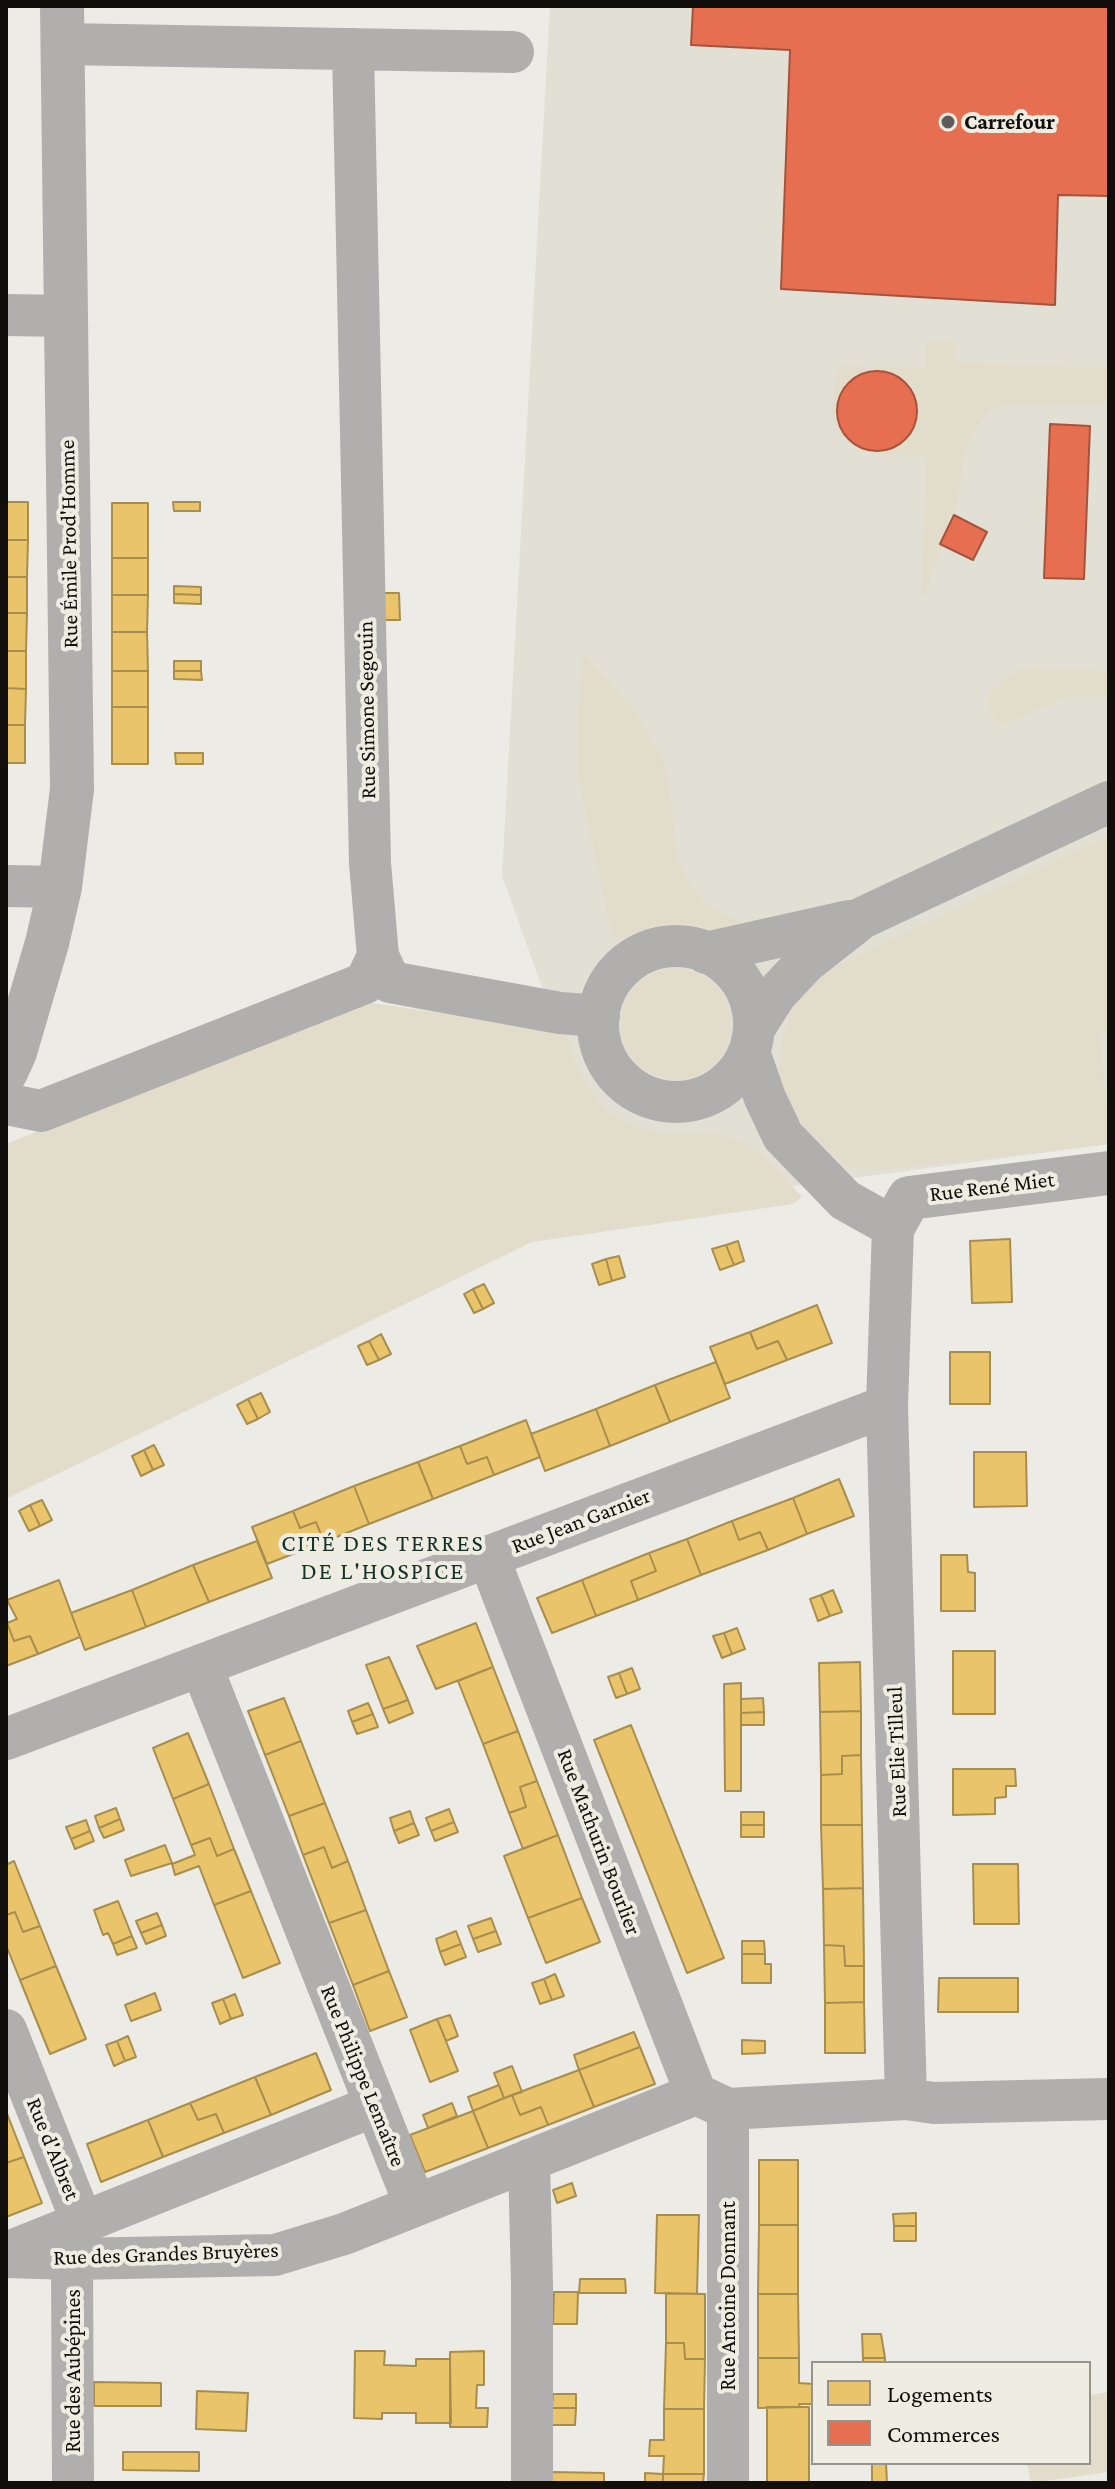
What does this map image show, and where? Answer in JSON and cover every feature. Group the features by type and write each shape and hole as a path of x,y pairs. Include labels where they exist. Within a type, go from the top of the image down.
{"street":[{"path":"63,25 353,49 513,52"},
{"name":"Rue Émile Prod'Homme","path":"6,1072 31,999 60,887 72,789 63,25"},
{"name":"Rue Simone Segouin","path":"353,49 370,863 378,956"},
{"path":"6,315 66,316"},
{"path":"706,953 862,918 1109,802"},
{"path":"6,886 60,887"},
{"path":"862,918 806,962 776,994 752,1040 734,1077 718,1090 692,1100 662,1101 643,1095 626,1085 613,1071 603,1054 598,1035 606,989 614,977 641,954 676,946 706,953 726,964 748,992 752,1040 765,1098 783,1136 845,1200 893,1227"},
{"path":"378,956 390,982 560,1013 599,1016"},
{"path":"6,1104 41,1111 365,983 378,956"},
{"path":"692,1100 783,1136"},
{"name":"Rue René Miet","path":"893,1227 909,1198 1109,1173"},
{"name":"Rue Elie Tilleul","path":"893,1227 887,1406 906,2099"},
{"name":"Rue Jean Garnier","path":"6,1739 887,1406"},
{"name":"Rue Mathurin Bourlier","path":"488,1556 712,2102"},
{"name":"Rue Philippe Lemaître","path":"201,1665 415,2205"},
{"name":"Rue d'Albret","path":"6,2030 77,2241"},
{"path":"415,2205 529,2160 712,2102 906,2099 946,2103 1109,2099"},
{"name":"Rue Antoine Donnant","path":"712,2102 728,2483"},
{"path":"77,2241 374,2106"},
{"path":"529,2160 532,2483"},
{"name":"Rue des Grandes Bruyères","path":"6,2255 77,2241 275,2255 344,2234 415,2205"},
{"name":"Rue des Aubépines","path":"73,2483 77,2241"}],"shaded area":[{"path":"550,6 1109,6 1109,1144 622,1209 502,876"},
{"path":"927,340 956,341 956,363 1109,368 1109,406 1001,405 986,413 966,445 956,509 940,543 943,545 926,595 921,596 927,456 880,455 858,450 842,437 832,410 837,366 926,368"},
{"path":"581,652 636,713 659,753 667,771 677,856 685,877 704,903 739,922 743,930 715,932 681,924 665,924 623,939 616,938 611,932 579,780"},
{"path":"1030,668 1109,671 1109,696 1068,696 1007,723 999,723 989,709 988,697 1005,678"},
{"path":"1109,836 1109,1030 1100,1032 1109,1144 881,1170 852,1168 841,1162 805,1127 780,1086 784,1033 798,994 819,974"},
{"path":"676,969 697,973 715,985 727,1003 731,1024 727,1045 715,1063 697,1075 676,1079 655,1075 637,1063 625,1045 621,1024 625,1003 637,985 655,973"},
{"path":"364,1002 499,1021 563,1026 579,1073 609,1113 635,1127 663,1134 719,1134 740,1140 764,1156 802,1197 793,1204 532,1242 6,1499 6,1144"},
{"path":"1109,2392 1109,2472 1031,2483 1027,2465 1091,2465 1091,2395"}],"building: Logements":[{"path":"6,502 28,502 28,540 6,540"},
{"path":"173,502 200,502 200,511 174,511"},
{"path":"112,503 148,503 148,558 112,558"},
{"path":"6,540 28,540 27,577 6,577"},
{"path":"112,558 148,558 148,595 112,595"},
{"path":"6,577 27,577 27,613 6,613"},
{"path":"174,586 201,587 201,595 174,594"},
{"path":"382,593 399,593 400,620 383,620"},
{"path":"174,594 201,595 201,604 174,603"},
{"path":"112,595 148,595 147,632 112,632"},
{"path":"6,613 27,613 26,651 6,651"},
{"path":"112,632 147,632 148,671 112,671"},
{"path":"6,651 26,651 26,689 6,688"},
{"path":"174,661 201,661 201,671 174,671"},
{"path":"112,671 148,671 148,707 112,707"},
{"path":"174,671 201,671 202,680 174,679"},
{"path":"6,688 26,689 25,725 6,725"},
{"path":"112,707 148,707 148,764 112,764"},
{"path":"6,725 25,725 25,763 6,763"},
{"path":"175,753 203,753 203,764 176,764"},
{"path":"1010,1239 1012,1302 972,1303 970,1241"},
{"path":"738,1241 744,1261 734,1265 726,1245"},
{"path":"726,1245 734,1265 720,1270 712,1249"},
{"path":"619,1256 625,1277 612,1281 606,1259"},
{"path":"606,1259 612,1281 599,1285 592,1264"},
{"path":"484,1284 494,1303 483,1309 473,1289"},
{"path":"473,1289 483,1309 474,1313 464,1294"},
{"path":"817,1305 832,1343 787,1360 778,1341 757,1349 750,1332"},
{"path":"750,1332 757,1349 778,1341 787,1360 725,1384 710,1347"},
{"path":"381,1334 391,1354 379,1360 369,1341"},
{"path":"369,1341 379,1360 367,1365 358,1346"},
{"path":"950,1352 990,1352 990,1404 950,1404"},
{"path":"716,1362 730,1398 670,1422 655,1385"},
{"path":"655,1385 670,1422 610,1446 596,1409"},
{"path":"261,1393 270,1412 258,1419 248,1399"},
{"path":"248,1399 258,1419 247,1424 237,1405"},
{"path":"596,1409 610,1446 545,1471 531,1434"},
{"path":"526,1420 540,1457 494,1475 487,1457 467,1464 460,1446"},
{"path":"154,1445 164,1465 153,1470 144,1450"},
{"path":"460,1446 467,1464 487,1457 494,1475 433,1499 418,1462"},
{"path":"144,1450 153,1470 141,1476 132,1456"},
{"path":"974,1452 1026,1452 1027,1506 974,1507"},
{"path":"418,1462 433,1499 369,1524 354,1486"},
{"path":"839,1479 854,1516 807,1534 793,1498"},
{"path":"354,1486 369,1524 324,1542 316,1522 300,1528 293,1511"},
{"path":"793,1498 807,1534 768,1550 760,1532 739,1540 732,1521"},
{"path":"42,1500 52,1520 40,1526 30,1505"},
{"path":"30,1505 40,1526 29,1531 19,1511"},
{"path":"293,1511 300,1528 316,1522 324,1542 267,1564 252,1527"},
{"path":"732,1521 739,1540 760,1532 768,1550 701,1575 687,1539"},
{"path":"687,1539 701,1575 638,1600 631,1581 656,1571 649,1553"},
{"path":"257,1541 272,1578 209,1602 193,1565"},
{"path":"649,1553 656,1571 631,1581 638,1600 596,1616 582,1580"},
{"path":"941,1555 967,1555 968,1572 975,1573 975,1611 941,1611"},
{"path":"193,1565 209,1602 146,1627 132,1590"},
{"path":"59,1580 80,1637 38,1654 30,1636 14,1641 7,1623 17,1619 7,1600"},
{"path":"582,1580 596,1616 552,1633 537,1598"},
{"path":"132,1590 146,1627 85,1650 71,1613"},
{"path":"833,1590 842,1612 830,1616 821,1595"},
{"path":"821,1595 830,1616 818,1621 810,1599"},
{"path":"7,1623 14,1641 30,1636 38,1654 6,1666"},
{"path":"476,1623 493,1667 436,1689 417,1646"},
{"path":"737,1628 745,1649 732,1654 724,1633"},
{"path":"724,1633 732,1654 722,1658 713,1636"},
{"path":"953,1651 995,1651 995,1714 953,1714"},
{"path":"389,1657 408,1700 383,1709 366,1665"},
{"path":"860,1662 861,1711 820,1712 819,1663"},
{"path":"493,1667 518,1731 483,1744 458,1681"},
{"path":"632,1668 640,1689 627,1694 619,1673"},
{"path":"619,1673 627,1694 616,1698 608,1677"},
{"path":"741,1683 741,1791 725,1791 724,1684"},
{"path":"284,1698 301,1741 265,1755 248,1711"},
{"path":"763,1698 764,1712 741,1713 741,1699"},
{"path":"408,1700 413,1713 389,1723 383,1709"},
{"path":"368,1703 373,1714 352,1722 348,1711"},
{"path":"861,1711 861,1755 842,1756 842,1774 821,1775 820,1712"},
{"path":"764,1712 764,1725 741,1725 741,1713"},
{"path":"373,1714 378,1727 357,1734 352,1722"},
{"path":"631,1725 724,1958 687,1973 594,1740"},
{"path":"518,1731 537,1781 520,1787 526,1807 509,1813 483,1744"},
{"path":"188,1733 209,1784 173,1799 153,1748"},
{"path":"301,1741 325,1803 289,1816 265,1755"},
{"path":"861,1755 862,1825 821,1825 821,1775 842,1774 842,1756"},
{"path":"953,1769 1015,1769 1016,1786 1006,1786 1006,1797 995,1798 995,1814 953,1815"},
{"path":"537,1781 558,1835 523,1849 509,1813 526,1807 520,1787"},
{"path":"209,1784 234,1849 217,1856 210,1838 191,1845 173,1799"},
{"path":"325,1803 348,1861 332,1868 324,1847 303,1855 289,1816"},
{"path":"116,1808 120,1819 99,1828 95,1816"},
{"path":"449,1809 454,1822 431,1831 426,1818"},
{"path":"410,1811 414,1823 394,1831 390,1818"},
{"path":"741,1812 764,1812 764,1825 741,1825"},
{"path":"120,1819 124,1830 104,1838 99,1828"},
{"path":"86,1820 90,1831 71,1839 66,1827"},
{"path":"454,1822 458,1832 435,1841 431,1831"},
{"path":"414,1823 419,1835 399,1843 394,1831"},
{"path":"741,1825 764,1825 764,1837 741,1837"},
{"path":"821,1825 862,1825 863,1888 823,1889"},
{"path":"90,1831 94,1841 75,1849 71,1839"},
{"path":"558,1835 582,1898 528,1918 504,1856"},
{"path":"210,1838 217,1856 234,1849 251,1891 214,1905 199,1866 175,1875 172,1864 195,1855 191,1845"},
{"path":"165,1845 172,1863 131,1876 125,1860"},
{"path":"324,1847 332,1868 348,1861 366,1910 329,1923 303,1855"},
{"path":"14,1861 40,1926 23,1932 15,1912 6,1915 6,1865"},
{"path":"973,1864 1018,1864 1019,1924 974,1924"},
{"path":"863,1888 864,1966 845,1966 844,1946 824,1945 823,1889"},
{"path":"251,1891 280,1963 243,1978 214,1905"},
{"path":"582,1898 600,1942 546,1963 528,1918"},
{"path":"118,1901 132,1936 113,1944 108,1933 103,1935 94,1910"},
{"path":"366,1910 389,1971 353,1985 329,1923"},
{"path":"15,1912 23,1932 40,1926 56,1966 20,1980 6,1945 6,1915"},
{"path":"157,1913 162,1925 141,1933 136,1921"},
{"path":"491,1918 496,1931 473,1939 468,1926"},
{"path":"162,1925 166,1936 146,1944 141,1933"},
{"path":"456,1931 461,1944 440,1952 436,1939"},
{"path":"496,1931 501,1944 478,1952 473,1939"},
{"path":"132,1936 137,1948 117,1955 113,1944"},
{"path":"742,1941 764,1941 765,1954 742,1954"},
{"path":"461,1944 466,1957 445,1965 440,1952"},
{"path":"824,1945 844,1946 845,1966 864,1966 864,2002 825,2003"},
{"path":"742,1954 765,1954 765,1964 771,1964 771,1983 742,1983"},
{"path":"56,1966 86,2039 50,2054 20,1980"},
{"path":"389,1971 407,2017 370,2031 353,1985"},
{"path":"555,1974 564,1996 552,2000 544,1979"},
{"path":"939,1978 1018,1978 1018,2012 938,2012"},
{"path":"544,1979 552,2000 540,2004 532,1983"},
{"path":"155,1993 161,2010 131,2021 125,2005"},
{"path":"235,1994 243,2015 231,2019 223,1999"},
{"path":"223,1999 231,2019 220,2024 212,2003"},
{"path":"864,2002 865,2053 825,2053 825,2003"},
{"path":"450,2015 458,2036 446,2041 437,2019"},
{"path":"437,2019 458,2071 430,2082 410,2030"},
{"path":"634,2032 640,2047 579,2070 574,2055"},
{"path":"128,2036 136,2057 125,2061 117,2041"},
{"path":"742,2040 765,2041 765,2053 742,2054"},
{"path":"117,2041 125,2061 114,2066 106,2045"},
{"path":"640,2047 655,2084 594,2107 579,2070"},
{"path":"316,2053 331,2090 271,2115 255,2077"},
{"path":"512,2066 522,2092 504,2098 494,2073"},
{"path":"579,2070 594,2107 548,2125 541,2107 520,2115 512,2095"},
{"path":"255,2077 271,2115 224,2133 216,2114 198,2120 190,2103"},
{"path":"499,2085 504,2098 473,2111 468,2097"},
{"path":"512,2095 520,2115 541,2107 548,2125 488,2148 473,2111"},
{"path":"190,2103 198,2120 216,2114 224,2133 163,2157 148,2120"},
{"path":"452,2103 457,2116 428,2128 423,2115"},
{"path":"6,2111 24,2157 6,2163"},
{"path":"473,2111 488,2148 425,2172 410,2135"},
{"path":"148,2120 163,2157 101,2182 87,2144"},
{"path":"24,2157 42,2203 6,2217 6,2163"},
{"path":"759,2160 798,2160 798,2225 759,2225"},
{"path":"572,2183 576,2196 557,2203 553,2190"},
{"path":"916,2213 916,2226 894,2226 893,2214"},
{"path":"657,2215 699,2215 697,2294 655,2293"},
{"path":"759,2225 798,2225 798,2294 758,2294"},
{"path":"894,2226 916,2226 916,2241 894,2241"},
{"path":"580,2279 625,2279 626,2293 579,2293"},
{"path":"554,2292 578,2292 577,2324 553,2324"},
{"path":"666,2293 705,2294 705,2359 685,2359 684,2343 666,2343"},
{"path":"758,2294 798,2294 799,2358 758,2358"},
{"path":"862,2334 881,2334 885,2358 863,2358"},
{"path":"666,2343 684,2343 685,2359 705,2359 704,2409 664,2409"},
{"path":"355,2351 385,2351 384,2365 416,2366 416,2359 450,2359 451,2423 416,2423 416,2413 382,2413 382,2419 354,2418"},
{"path":"484,2351 484,2385 477,2385 476,2408 488,2408 487,2427 450,2427 450,2352"},
{"path":"758,2358 799,2358 799,2383 811,2384 811,2404 758,2408"},
{"path":"863,2358 885,2358 885,2361 863,2361"},
{"path":"94,2382 161,2383 161,2406 94,2406"},
{"path":"197,2391 248,2393 246,2431 196,2429"},
{"path":"553,2394 576,2394 576,2408 552,2408"},
{"path":"767,2407 809,2407 809,2483 767,2483"},
{"path":"552,2408 576,2408 575,2425 552,2425"},
{"path":"664,2409 704,2409 704,2474 663,2474 664,2456 649,2456 650,2440 664,2440"},
{"path":"123,2452 199,2452 199,2471 123,2470"},
{"path":"872,2465 886,2465 887,2483 872,2483"},
{"path":"552,2472 604,2473 604,2483 552,2483"},
{"path":"645,2473 663,2474 663,2483 645,2483"},
{"path":"663,2474 704,2474 703,2483 663,2483"}],"building: Commerces":[{"name":"Carrefour","path":"693,6 1109,6 1109,196 1058,195 1055,305 781,289 790,50 691,45"},
{"path":"877,371 892,374 905,383 914,396 917,411 914,426 905,439 892,448 877,451 862,448 849,439 840,426 837,411 840,396 849,383 862,374"},
{"path":"1050,424 1090,426 1084,579 1044,578"},
{"path":"954,515 987,532 973,560 940,544"}],"place":[{"name":"Carrefour","path":"948,122"}],"district":[{"name":"CITÉ DES TERRES DE L'HOSPICE","path":"383,1558"}]}
